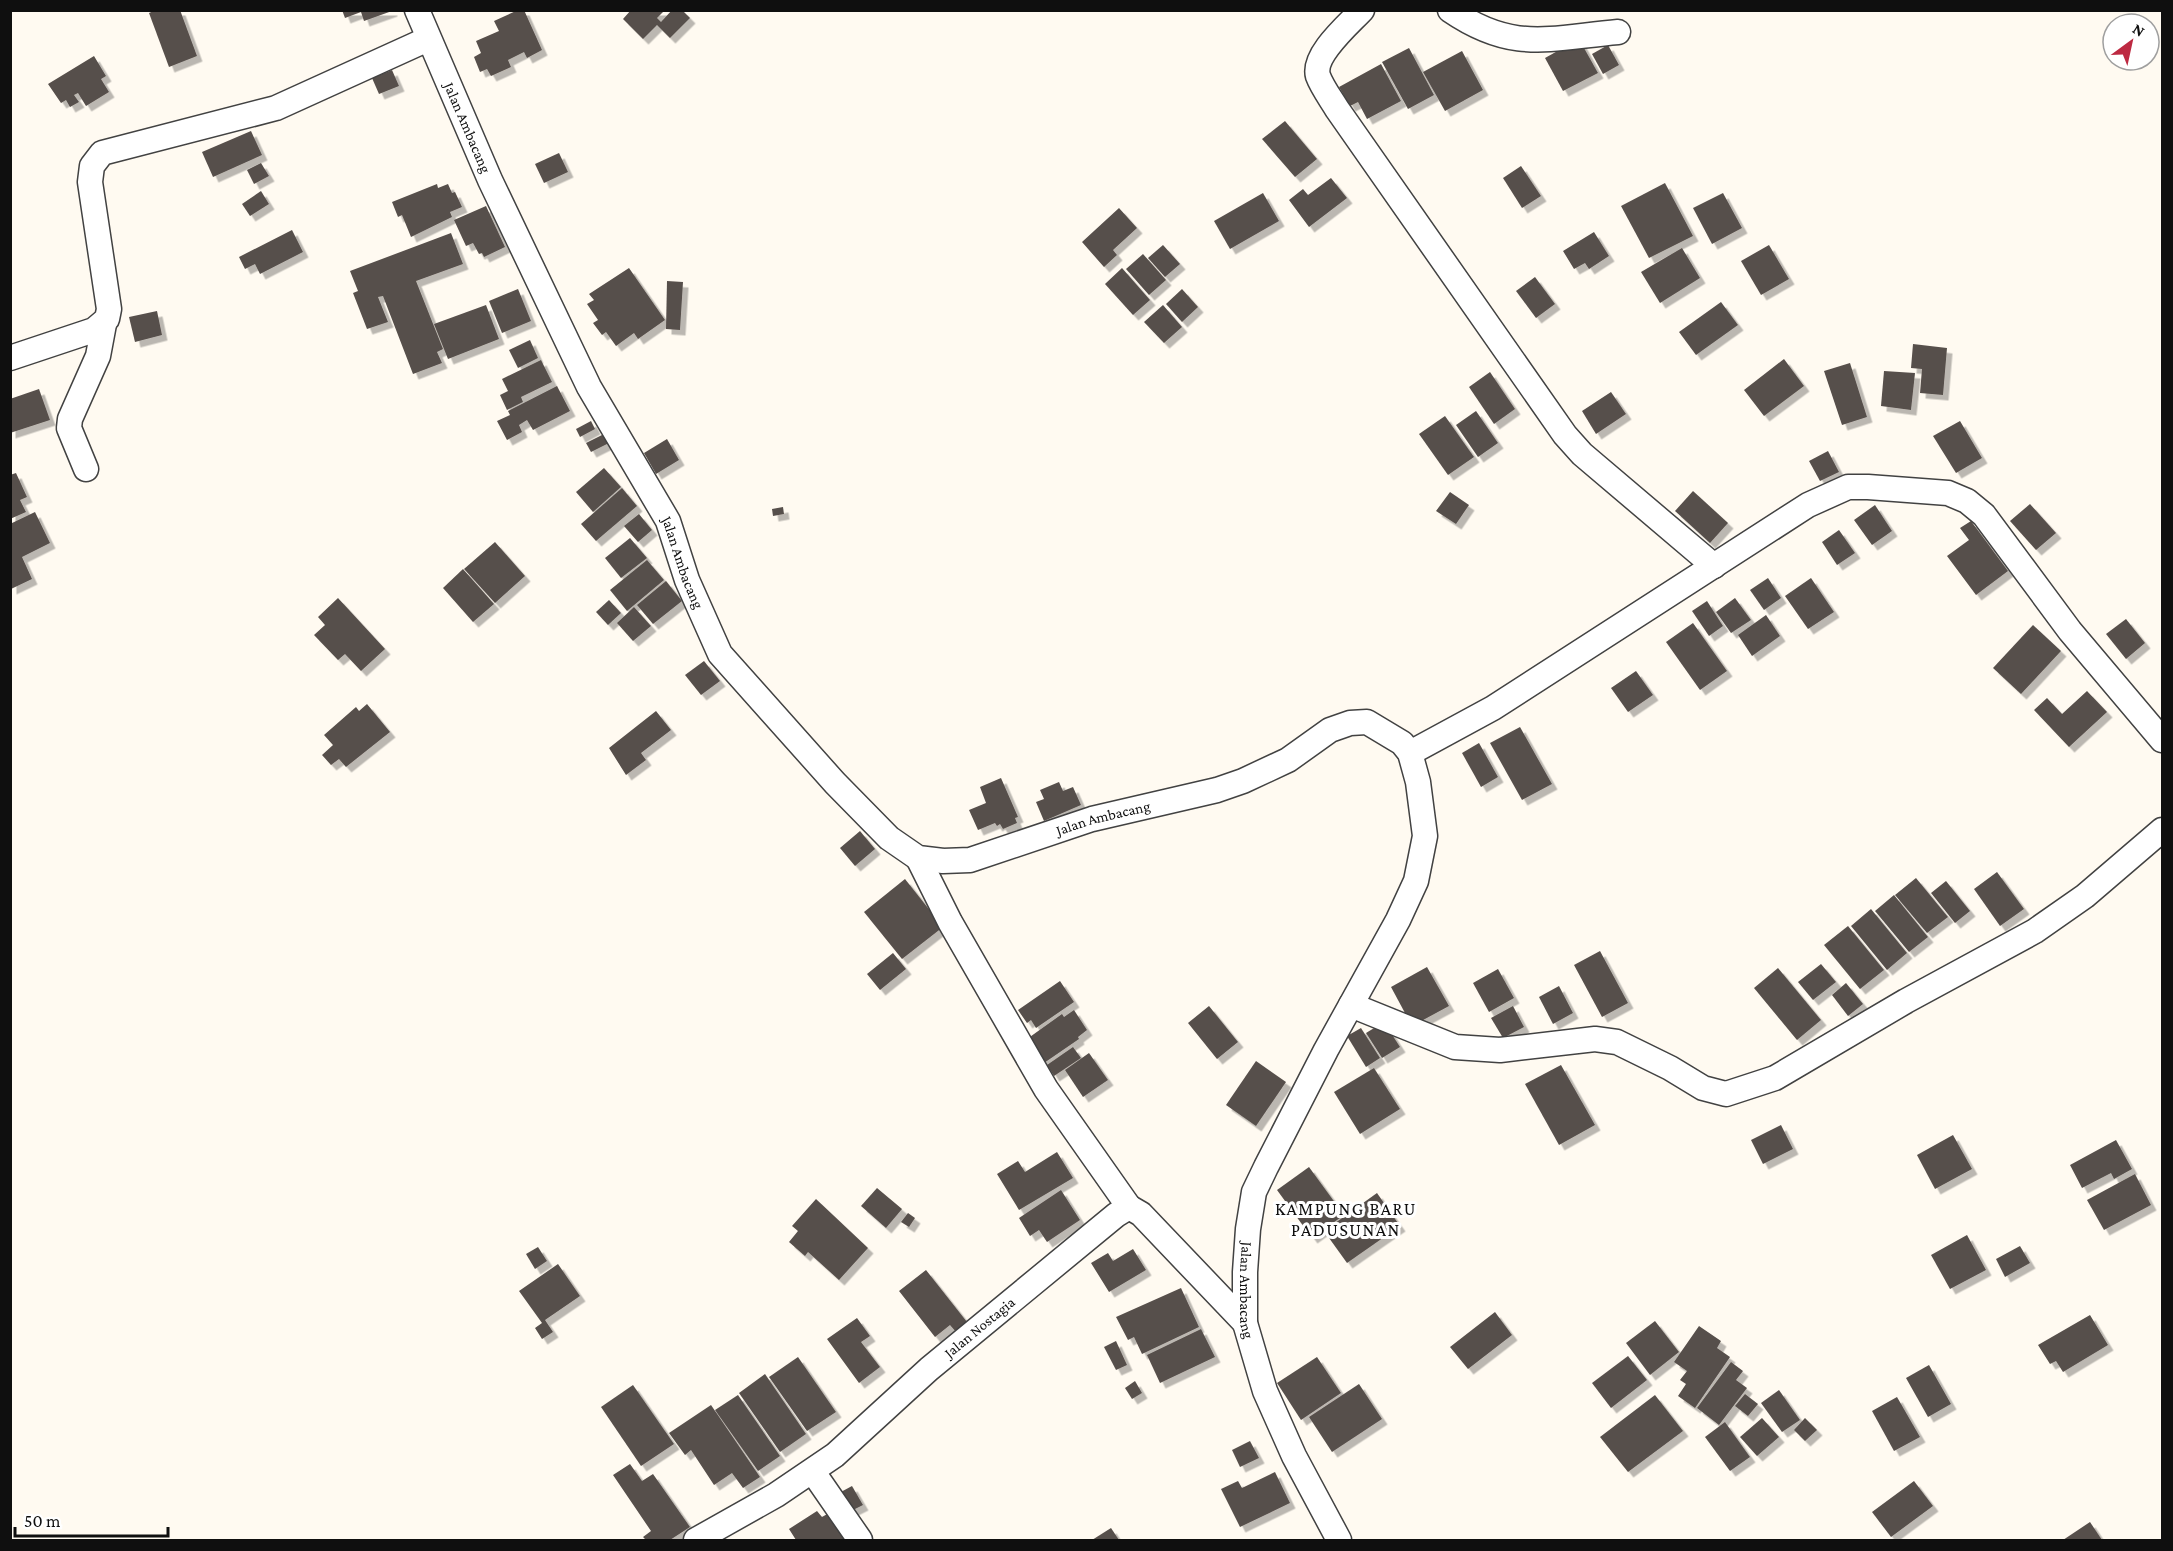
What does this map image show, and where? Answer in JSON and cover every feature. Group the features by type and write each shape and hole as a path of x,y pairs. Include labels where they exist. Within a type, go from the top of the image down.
{"street":[{"name":"Jalan Ambacang","path":"417,10 489,180 589,387 668,521 687,580 720,654 835,783 889,838 918,858 943,861 970,860 1092,819 1217,790 1288,760 1330,730 1350,723 1367,722 1401,743 1410,753 1424,815 1425,836 1416,881 1398,920 1254,1192 1245,1272 1245,1323 1265,1391 1294,1456 1339,1540"},
{"path":"1362,10 1327,48 1318,63 1318,75 1337,109 1564,435 1582,454 1714,566"},
{"path":"1450,10 1484,31 1523,41 1618,32"},
{"path":"86,469 69,428 70,419 98,356 109,309 90,182 92,166 96,158 102,153 276,108 428,39"},
{"path":"10,358 104,324"},
{"path":"1410,753 1493,708 1808,505 1848,488 1948,494 1967,501 1984,515 2070,631 2163,740"},
{"path":"1351,1005 1455,1047 1500,1050 1596,1039 1617,1042 1670,1068 1703,1088 1726,1094 1775,1078 1906,1001 2034,931 2085,896 2163,830"},
{"path":"918,858 950,922 1046,1089 1129,1207 1141,1214 1245,1323"},
{"name":"Jalan Nostagia","path":"696,1540 813,1472 938,1362 1116,1215 1129,1207"},
{"path":"813,1472 860,1540"}],"building":[{"path":"156,10 180,10 197,56 169,67 149,13"},
{"path":"342,10 392,11 364,21 361,12 345,18"},
{"path":"518,10 524,10 542,50 527,58 524,52 508,60 511,67 491,76 487,69 480,72 474,57 481,53 476,41 499,31 494,21"},
{"path":"631,10 665,10 657,18 661,22 672,10 682,10 690,18 670,38 657,25 643,39 623,19"},
{"path":"1579,39 1598,73 1563,91 1545,58"},
{"path":"1608,45 1619,65 1603,74 1592,54"},
{"path":"1409,48 1434,95 1408,109 1382,62"},
{"path":"1462,51 1483,90 1445,111 1423,72"},
{"path":"94,56 106,76 101,79 109,92 86,106 78,93 74,95 79,102 70,107 66,100 61,103 48,84"},
{"path":"1381,64 1401,101 1367,119 1358,102 1350,106 1339,87"},
{"path":"392,70 399,86 379,94 372,78"},
{"path":"1285,121 1317,159 1295,177 1262,139"},
{"path":"251,131 262,155 213,177 202,152"},
{"path":"559,153 568,172 544,183 535,164"},
{"path":"261,163 269,176 254,184 247,170"},
{"path":"1521,166 1541,196 1522,208 1503,178"},
{"path":"1331,178 1347,198 1309,227 1289,200 1303,189 1308,195"},
{"path":"1665,183 1693,236 1649,258 1621,206"},
{"path":"437,184 438,188 448,184 452,193 455,192 462,207 450,212 452,217 411,237 402,215 398,217 392,202"},
{"path":"261,191 269,204 250,216 242,204"},
{"path":"1263,193 1279,221 1230,249 1214,221"},
{"path":"1723,193 1742,228 1712,244 1693,208"},
{"path":"486,206 505,247 484,257 482,253 479,254 473,243 466,246 454,220"},
{"path":"1119,208 1137,228 1113,250 1117,255 1104,267 1082,242"},
{"path":"292,230 303,252 260,274 255,264 245,269 239,257"},
{"path":"1594,232 1609,256 1589,269 1585,263 1574,269 1563,251"},
{"path":"451,233 463,264 416,281 443,349 437,352 442,363 413,374 383,296 378,297 388,322 367,329 353,293 358,291 350,271"},
{"path":"1163,245 1180,264 1165,277 1148,258"},
{"path":"1769,245 1789,279 1761,295 1741,261"},
{"path":"1682,248 1700,278 1660,303 1641,272"},
{"path":"1143,254 1166,280 1149,295 1126,269"},
{"path":"629,268 665,320 638,339 634,333 616,346 606,332 602,335 593,323 598,320 587,304 594,300 589,294"},
{"path":"1122,268 1150,300 1133,315 1105,284"},
{"path":"1535,277 1555,304 1536,318 1516,291"},
{"path":"667,281 683,282 680,330 666,329"},
{"path":"518,289 531,321 502,333 489,301"},
{"path":"1182,289 1198,307 1182,322 1166,304"},
{"path":"1721,302 1738,325 1696,355 1679,332"},
{"path":"486,305 499,339 448,359 434,324"},
{"path":"1163,305 1182,327 1164,343 1144,322"},
{"path":"157,311 162,335 135,342 129,317"},
{"path":"530,340 538,358 518,368 509,350"},
{"path":"1913,344 1947,348 1943,395 1920,393 1922,369 1911,368"},
{"path":"1784,359 1804,386 1764,416 1744,390"},
{"path":"541,360 552,382 521,397 523,402 507,410 500,395 508,391 502,379"},
{"path":"1850,363 1867,417 1842,425 1824,371"},
{"path":"1884,371 1915,373 1911,410 1881,406"},
{"path":"1490,372 1515,409 1494,424 1469,387"},
{"path":"557,386 570,411 533,430 527,420 519,425 522,432 507,440 497,421 510,415 508,411"},
{"path":"39,389 50,420 10,433 10,399"},
{"path":"1611,392 1626,414 1596,434 1582,411"},
{"path":"1476,411 1498,443 1478,457 1456,425"},
{"path":"1445,416 1474,457 1448,475 1419,434"},
{"path":"591,421 595,429 580,437 576,429"},
{"path":"1960,421 1982,458 1956,473 1933,436"},
{"path":"604,434 609,443 591,452 586,443"},
{"path":"667,439 679,460 656,474 644,453"},
{"path":"1828,451 1839,472 1820,481 1809,461"},
{"path":"604,468 621,487 593,512 576,492"},
{"path":"16,473 27,497 20,500 26,512 10,519 10,475"},
{"path":"622,488 637,506 596,541 581,524"},
{"path":"1693,491 1728,523 1710,543 1675,511"},
{"path":"1450,492 1469,505 1456,524 1436,511"},
{"path":"2030,504 2056,533 2036,550 2010,521"},
{"path":"1875,505 1892,531 1872,545 1854,520"},
{"path":"783,507 784,514 773,516 772,509"},
{"path":"35,512 50,543 22,557 32,579 11,589 10,524"},
{"path":"639,514 652,530 638,542 624,526"},
{"path":"1971,521 2008,571 1976,595 1947,556 1969,540 1960,528"},
{"path":"1839,530 1855,553 1837,565 1822,542"},
{"path":"630,538 647,558 621,578 605,558"},
{"path":"495,542 525,576 495,603 464,569"},
{"path":"647,560 664,580 627,611 610,590"},
{"path":"463,569 494,604 473,622 443,588"},
{"path":"1768,578 1781,598 1764,610 1750,590"},
{"path":"1811,578 1834,612 1808,629 1785,596"},
{"path":"666,581 682,601 653,624 637,605"},
{"path":"338,598 385,649 361,671 345,654 338,660 314,635 325,625 318,617"},
{"path":"1735,598 1751,620 1731,633 1716,612"},
{"path":"609,600 621,613 608,625 596,612"},
{"path":"1707,601 1723,626 1709,636 1692,611"},
{"path":"634,607 651,626 633,641 617,623"},
{"path":"1766,615 1780,636 1752,656 1738,635"},
{"path":"2126,619 2145,643 2126,659 2106,634"},
{"path":"1693,623 1727,671 1700,690 1666,642"},
{"path":"2033,625 2061,651 2021,694 1993,668"},
{"path":"704,661 720,681 701,695 685,675"},
{"path":"1636,671 1653,695 1628,712 1611,688"},
{"path":"2087,691 2107,712 2069,747 2034,710 2047,698 2062,714"},
{"path":"367,704 390,732 346,767 339,759 331,765 322,755 333,745 324,735 356,707 359,711"},
{"path":"656,711 671,730 641,753 646,760 626,775 609,748"},
{"path":"1520,727 1552,784 1522,800 1490,743"},
{"path":"1479,743 1498,777 1481,787 1462,753"},
{"path":"1001,778 1018,817 1015,818 1017,823 1003,829 1000,824 997,826 995,823 978,830 969,810 986,803 980,787"},
{"path":"1059,782 1063,791 1073,787 1081,805 1044,821 1036,802 1044,799 1040,790"},
{"path":"860,831 875,849 855,866 840,848"},
{"path":"1997,872 2024,909 2000,926 1974,889"},
{"path":"1916,878 1948,917 1927,933 1895,895"},
{"path":"905,879 943,927 902,959 864,912"},
{"path":"1946,881 1970,911 1955,923 1931,893"},
{"path":"1894,895 1928,937 1909,952 1875,911"},
{"path":"1871,909 1907,953 1887,970 1851,926"},
{"path":"1848,926 1884,970 1860,989 1824,945"},
{"path":"1600,951 1628,1003 1602,1017 1574,965"},
{"path":"893,953 906,969 880,990 867,974"},
{"path":"1821,964 1836,982 1813,1000 1798,982"},
{"path":"1427,967 1449,1006 1412,1026 1391,987"},
{"path":"1778,968 1821,1020 1797,1040 1754,988"},
{"path":"1498,969 1514,998 1489,1012 1473,983"},
{"path":"1060,981 1074,1002 1036,1028 1031,1020 1027,1023 1018,1010"},
{"path":"1846,983 1863,1004 1848,1016 1832,995"},
{"path":"1559,986 1573,1013 1553,1024 1539,997"},
{"path":"1209,1006 1238,1042 1217,1059 1188,1023"},
{"path":"1513,1006 1524,1027 1503,1038 1491,1018"},
{"path":"1074,1010 1087,1030 1078,1037 1079,1039 1044,1063 1027,1039 1062,1014 1064,1017"},
{"path":"1384,1022 1400,1047 1382,1058 1366,1033"},
{"path":"1361,1028 1380,1058 1366,1067 1347,1036"},
{"path":"1073,1047 1081,1058 1054,1076 1047,1065"},
{"path":"1089,1053 1108,1080 1083,1097 1065,1070"},
{"path":"1256,1061 1286,1082 1256,1126 1226,1105"},
{"path":"1561,1065 1595,1125 1559,1145 1525,1084"},
{"path":"1374,1068 1400,1109 1360,1134 1334,1092"},
{"path":"1781,1125 1793,1149 1763,1164 1751,1140"},
{"path":"1953,1135 1972,1169 1935,1189 1917,1155"},
{"path":"2116,1140 2132,1169 2114,1179 2111,1173 2082,1188 2070,1165"},
{"path":"1057,1152 1073,1178 1019,1210 997,1174 1018,1161 1025,1172"},
{"path":"1309,1167 1344,1215 1312,1238 1277,1190"},
{"path":"2135,1174 2151,1205 2104,1230 2087,1200"},
{"path":"877,1188 902,1209 886,1228 861,1206"},
{"path":"1061,1190 1080,1220 1047,1242 1039,1230 1030,1236 1019,1218"},
{"path":"1377,1193 1400,1226 1347,1263 1324,1231"},
{"path":"816,1199 868,1248 839,1280 808,1252 805,1256 789,1242 798,1231 792,1226"},
{"path":"908,1213 915,1218 909,1227 901,1222"},
{"path":"1967,1235 1986,1270 1950,1289 1931,1255"},
{"path":"2020,1246 2030,1263 2005,1277 1996,1259"},
{"path":"538,1247 547,1261 535,1269 526,1254"},
{"path":"1133,1249 1146,1270 1109,1292 1091,1263 1108,1253 1113,1261"},
{"path":"558,1264 580,1296 545,1320 553,1332 542,1339 535,1328 542,1323 519,1291"},
{"path":"926,1270 967,1322 956,1332 950,1325 935,1337 899,1291"},
{"path":"1181,1288 1199,1327 1142,1354 1134,1337 1128,1340 1116,1317"},
{"path":"1495,1312 1512,1335 1468,1369 1450,1347"},
{"path":"2090,1315 2108,1345 2063,1372 2056,1361 2050,1364 2038,1345"},
{"path":"857,1318 870,1336 861,1342 880,1367 859,1383 827,1339"},
{"path":"1655,1321 1679,1352 1650,1375 1626,1343"},
{"path":"1699,1326 1721,1341 1717,1348 1730,1357 1695,1408 1678,1396 1686,1384 1680,1380 1687,1371 1674,1362"},
{"path":"1201,1329 1215,1357 1160,1383 1147,1355"},
{"path":"1116,1341 1127,1365 1116,1370 1104,1347"},
{"path":"1628,1356 1647,1380 1611,1408 1592,1383"},
{"path":"798,1357 836,1412 807,1431 769,1377"},
{"path":"1317,1357 1341,1393 1301,1420 1277,1383"},
{"path":"1731,1362 1743,1371 1736,1380 1747,1388 1719,1425 1697,1408"},
{"path":"1929,1365 1951,1404 1928,1417 1906,1378"},
{"path":"765,1374 806,1434 780,1452 739,1393"},
{"path":"1135,1381 1142,1393 1132,1399 1125,1388"},
{"path":"1359,1384 1382,1419 1332,1452 1309,1417"},
{"path":"633,1385 674,1444 641,1466 601,1407"},
{"path":"1779,1390 1800,1420 1782,1432 1761,1403"},
{"path":"1745,1394 1758,1404 1748,1416 1735,1406"},
{"path":"738,1395 780,1456 758,1471 715,1410"},
{"path":"1655,1395 1683,1431 1628,1472 1600,1437"},
{"path":"1897,1397 1920,1437 1894,1451 1872,1411"},
{"path":"711,1405 760,1477 743,1488 732,1473 714,1485 691,1450 685,1455 669,1433"},
{"path":"1762,1418 1779,1437 1757,1456 1740,1437"},
{"path":"1805,1418 1817,1430 1805,1441 1794,1430"},
{"path":"1725,1422 1750,1457 1730,1471 1705,1437"},
{"path":"1250,1441 1259,1458 1240,1467 1232,1450"},
{"path":"630,1464 642,1481 653,1474 690,1527 670,1540 646,1540 643,1537 651,1531 613,1475"},
{"path":"1275,1472 1290,1503 1240,1527 1221,1489 1238,1481 1242,1488"},
{"path":"1914,1481 1933,1506 1891,1537 1872,1512"},
{"path":"852,1486 863,1505 849,1512 839,1493"},
{"path":"817,1511 822,1517 829,1513 857,1540 796,1540 789,1529"},
{"path":"2090,1522 2102,1540 2063,1540"},
{"path":"1111,1528 1119,1540 1092,1540"}],"district":[{"name":"KAMPUNG BARU PADUSUNAN","path":"1346,1219"}]}
